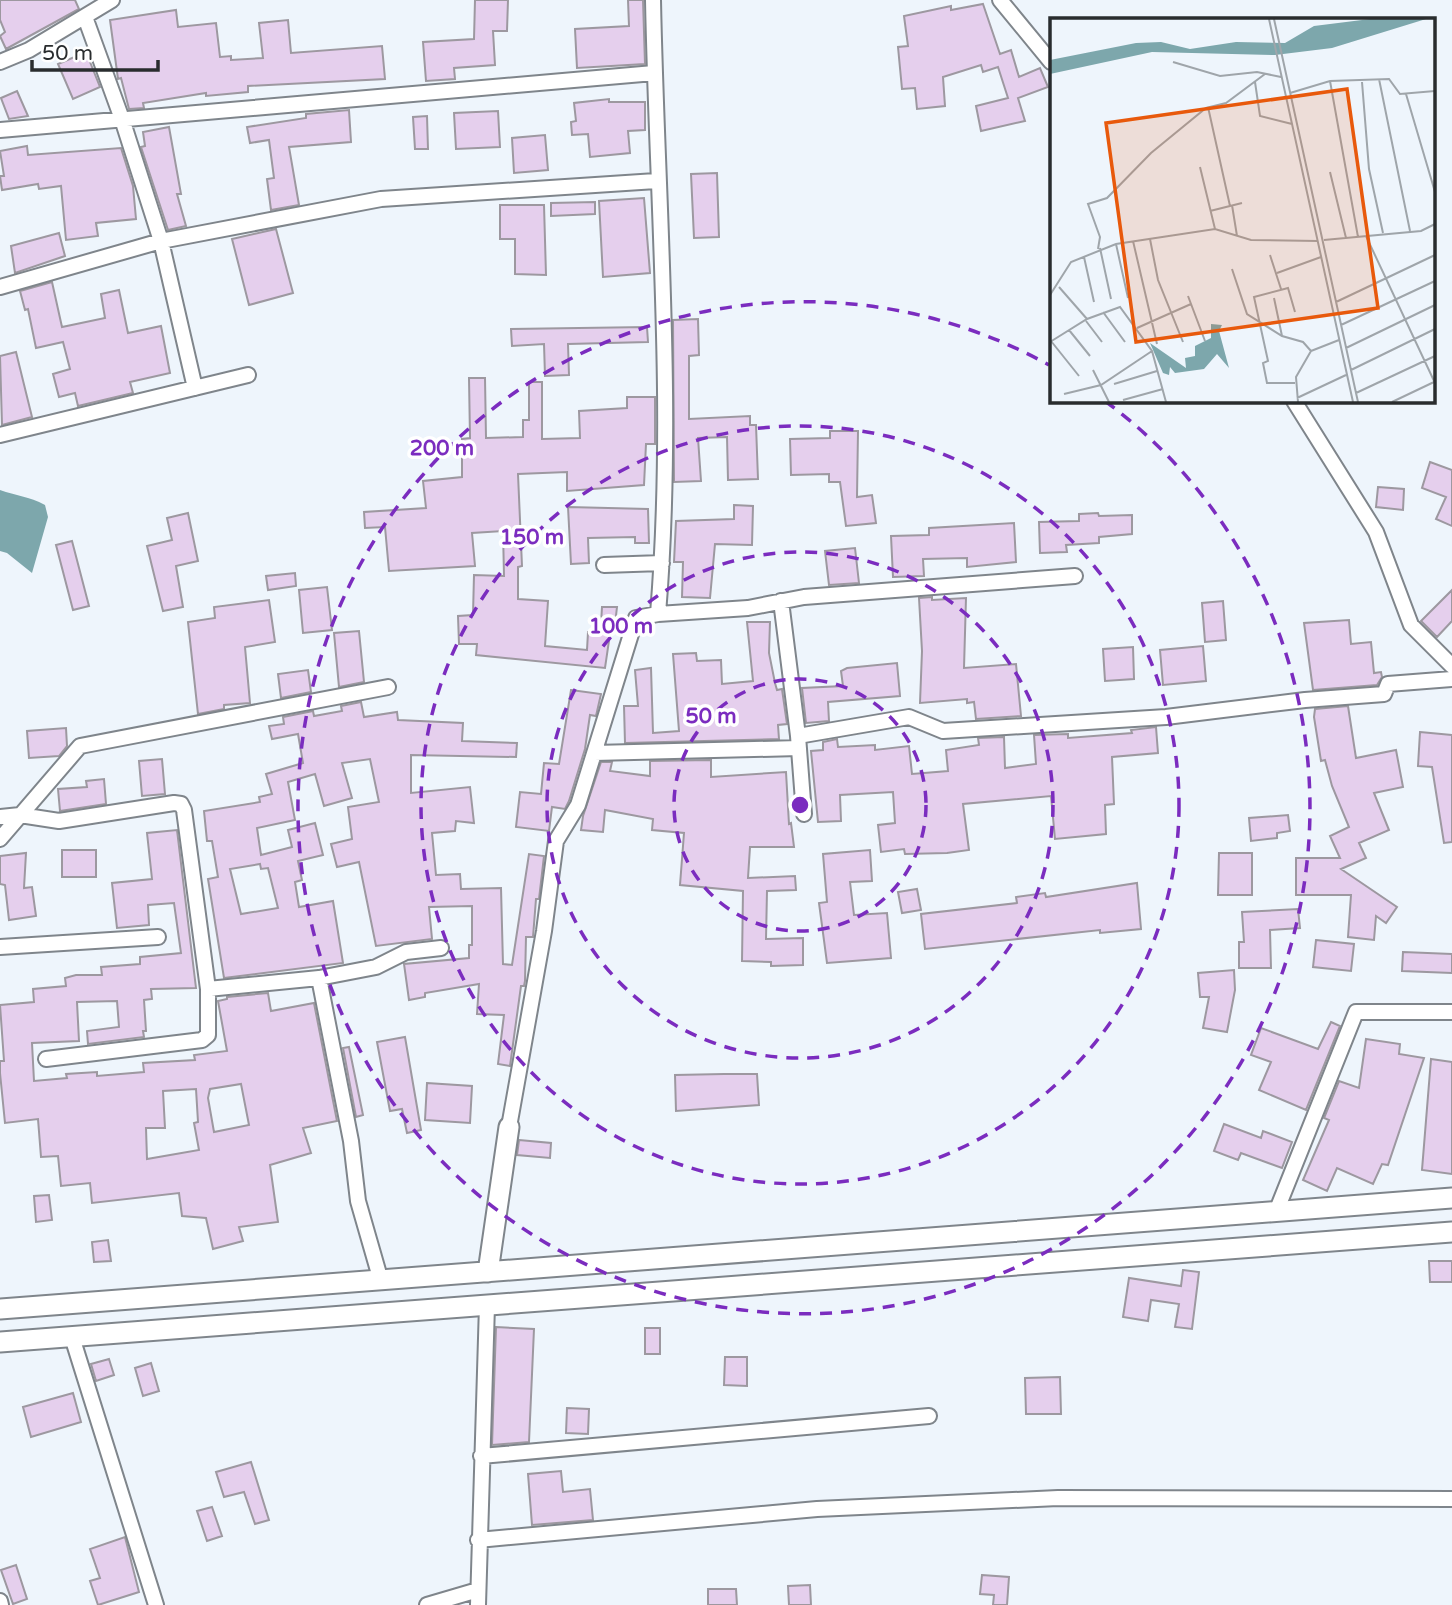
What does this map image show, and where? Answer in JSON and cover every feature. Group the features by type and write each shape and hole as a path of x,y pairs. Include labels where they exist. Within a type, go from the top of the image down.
{"street":[{"path":"0,62 29,50 112,0"},
{"path":"653,0 656,181 665,311 662,564 658,614"},
{"path":"1000,0 1050,61"},
{"path":"85,17 122,119 161,241 195,388"},
{"path":"0,130 654,73"},
{"path":"0,287 161,241 381,199 656,181"},
{"path":"0,435 248,375"},
{"path":"1295,402 1376,532 1411,625 1452,666"},
{"path":"604,565 662,564"},
{"path":"488,1272 509,1127 542,944 556,841 578,805 636,618 748,608 804,597 1075,576"},
{"path":"781,601 804,814"},
{"path":"594,753 798,742 909,717 943,731 1166,717 1384,694 1388,684 1452,679"},
{"path":"0,839 80,746 388,687"},
{"path":"0,817 20,815 59,821 181,804 208,989 208,1035 202,1040 46,1059"},
{"path":"0,947 158,937"},
{"path":"208,989 319,978 376,967 406,952 441,948"},
{"path":"319,978 351,1141 358,1201 381,1281"},
{"path":"1276,1212 1356,1012 1452,1012"},
{"path":"0,1309 1452,1198"},
{"path":"1124,1224 1126,1257"},
{"path":"0,1342 1452,1232"},
{"path":"478,1605 487,1305"},
{"path":"72,1337 156,1605"},
{"path":"481,1456 929,1416"},
{"path":"478,1540 817,1509 1031,1499 1452,1499"},
{"path":"427,1605 478,1590"}],"water":[{"path":"0,490 45,505 48,517 32,573 7,553 0,551"}],"building":[{"path":"0,0 75,0 79,9 6,49 0,36 5,32 0,20"},
{"path":"475,0 508,0 507,31 493,31 495,65 454,68 455,79 426,81 423,42 474,39"},
{"path":"628,0 643,0 645,64 577,68 575,29 629,26"},
{"path":"983,4 1000,54 1011,50 1019,77 1040,68 1048,87 1018,98 1025,121 981,131 976,106 1008,98 998,67 983,72 981,65 943,77 945,106 917,109 915,88 902,89 898,47 908,46 904,16 951,6 951,10"},
{"path":"176,10 178,27 216,23 220,57 231,56 231,60 263,58 259,23 288,20 291,53 382,46 385,79 248,86 248,92 206,96 206,93 143,103 144,108 129,109 121,78 118,79 110,20"},
{"path":"86,52 100,87 73,99 58,64"},
{"path":"17,91 28,116 9,119 1,98"},
{"path":"609,99 609,102 645,102 645,130 628,131 630,153 590,157 588,134 572,135 571,122 576,121 574,103"},
{"path":"349,110 351,142 289,147 299,205 271,210 267,179 274,178 269,140 250,143 247,127 306,118 306,114"},
{"path":"498,111 500,147 456,149 454,113"},
{"path":"427,116 428,149 415,149 413,117"},
{"path":"169,127 181,194 177,194 186,226 168,230 141,147 145,146 143,132"},
{"path":"545,135 548,170 514,173 512,138"},
{"path":"27,146 28,155 121,148 133,186 136,219 96,223 98,236 66,240 61,186 39,189 38,184 2,190 0,176 4,176 0,151"},
{"path":"717,173 719,237 694,238 691,174"},
{"path":"644,198 650,273 603,277 599,201"},
{"path":"595,202 595,214 551,216 551,203"},
{"path":"500,205 544,205 546,275 515,274 515,239 500,239"},
{"path":"276,229 293,293 249,305 232,239"},
{"path":"59,233 65,256 15,273 11,246"},
{"path":"52,282 62,327 105,318 101,294 119,290 128,333 161,326 170,373 130,382 133,393 78,406 75,393 59,397 53,374 70,369 63,342 36,348 28,309 25,310 20,291"},
{"path":"698,319 699,355 689,356 689,419 750,416 750,425 756,425 758,479 728,480 727,437 698,438 701,481 674,482 673,320"},
{"path":"647,327 648,342 568,344 569,375 545,376 544,344 512,346 511,329"},
{"path":"16,352 32,417 2,425 0,356"},
{"path":"469,378 485,378 486,438 523,437 523,420 529,420 529,382 542,382 542,439 580,438 579,411 627,408 627,397 655,397 655,444 646,444 644,485 567,491 567,472 518,474 522,566 518,567 518,599 548,601 545,646 587,650 588,632 610,634 605,668 476,655 477,644 459,644 458,616 473,615 474,575 504,576 503,531 472,533 475,566 389,571 385,527 365,528 364,512 426,508 423,481 462,477 462,439 470,438"},
{"path":"830,431 858,431 857,497 872,495 876,523 846,526 840,482 829,482 829,474 791,475 790,439 830,438"},
{"path":"1430,462 1452,470 1452,526 1436,519 1446,497 1422,488"},
{"path":"1378,487 1404,489 1403,510 1376,507"},
{"path":"734,505 753,506 752,545 715,544 710,598 682,597 683,562 674,562 676,521 734,519"},
{"path":"568,507 648,509 649,543 635,543 635,537 588,538 589,563 571,564"},
{"path":"188,513 198,561 176,566 183,607 163,611 147,546 172,540 167,518"},
{"path":"1098,513 1099,516 1132,515 1132,534 1099,537 1099,543 1066,545 1067,552 1040,553 1039,522 1079,521 1079,514"},
{"path":"1014,523 1016,562 967,567 967,558 923,559 924,576 893,577 891,536 929,535 929,528"},
{"path":"72,541 89,606 73,610 56,545"},
{"path":"855,548 859,583 829,585 825,551"},
{"path":"295,573 296,586 268,590 266,576"},
{"path":"327,587 332,630 303,633 299,590"},
{"path":"1452,590 1452,621 1437,637 1421,621"},
{"path":"932,597 932,600 966,598 964,668 1016,664 1021,716 976,719 974,702 967,703 967,699 920,703 922,651 919,598"},
{"path":"269,600 275,642 245,647 250,703 224,705 224,709 198,714 188,622 215,618 214,607"},
{"path":"1223,601 1226,640 1205,642 1202,603"},
{"path":"602,607 617,607 615,624 601,624"},
{"path":"1349,620 1351,644 1371,642 1374,673 1381,672 1382,677 1377,685 1313,690 1304,623"},
{"path":"747,622 770,622 769,653 777,690 782,689 787,724 778,725 779,739 625,743 624,706 638,706 635,670 651,668 653,733 679,731 673,654 696,653 697,661 721,660 722,684 753,681"},
{"path":"359,631 364,682 339,687 334,633"},
{"path":"1203,646 1206,681 1163,685 1160,650"},
{"path":"1133,647 1134,679 1105,681 1103,649"},
{"path":"897,663 900,696 828,702 829,721 806,723 802,688 843,686 841,671 847,668"},
{"path":"308,670 311,692 281,698 278,674"},
{"path":"571,690 601,694 596,716 590,715 585,749 569,801 565,809 552,807 549,831 516,827 520,792 541,794 544,763 559,764"},
{"path":"361,702 364,717 397,712 398,720 463,723 462,741 517,743 516,757 411,755 411,793 470,787 474,823 456,821 455,831 432,833 436,875 460,874 461,889 501,888 503,964 512,965 529,854 544,856 539,899 536,899 533,937 526,937 525,981 524,986 521,986 510,1066 498,1064 504,1015 477,1014 479,984 425,993 425,997 409,1000 404,964 469,958 469,945 472,945 472,906 429,907 432,939 376,946 359,862 337,867 331,844 352,839 348,807 379,802 370,759 342,763 352,798 324,806 315,774 288,782 295,820 257,828 261,855 292,847 288,830 315,823 323,855 298,861 302,880 295,882 299,907 333,901 343,963 224,978 208,879 218,877 212,841 207,841 204,811 260,802 259,797 272,794 266,774 303,763 298,734 272,739 269,726 284,724 283,717 313,711 314,716 342,711 341,706","holes":["260,864 261,869 268,868 278,908 241,914 230,869"]},
{"path":"1348,706 1356,758 1396,750 1403,787 1374,793 1389,830 1359,843 1366,858 1341,869 1397,907 1386,923 1376,916 1374,940 1348,937 1351,895 1296,895 1296,858 1340,858 1330,836 1349,827 1332,786 1325,760 1321,761 1314,717 1315,709"},
{"path":"1156,727 1158,753 1112,757 1114,804 1105,805 1106,834 1055,839 1051,796 963,804 969,850 947,853 905,854 904,849 881,852 878,825 895,823 893,792 840,795 841,821 818,822 811,751 823,750 823,742 837,739 838,747 875,745 875,750 909,746 912,774 948,771 946,750 979,745 978,738 1004,737 1005,768 1036,764 1034,735 1068,734 1068,738 1132,733 1131,730"},
{"path":"66,728 67,746 59,756 29,758 27,731"},
{"path":"1420,732 1452,735 1452,842 1444,843 1432,767 1418,766"},
{"path":"162,759 165,794 142,796 139,761"},
{"path":"711,760 711,777 786,772 789,824 791,823 794,847 750,847 748,878 795,876 796,890 767,891 766,939 803,938 803,965 771,966 771,962 742,961 743,891 680,885 684,833 652,830 653,819 605,810 603,832 581,830 601,762 612,762 610,771 650,776 650,761"},
{"path":"104,779 106,804 60,811 58,789 87,787 86,781"},
{"path":"1288,815 1290,831 1277,833 1277,838 1251,841 1249,818"},
{"path":"177,830 196,988 151,989 152,999 144,1000 144,1037 88,1044 87,1031 119,1027 117,1001 77,1002 79,1041 32,1043 34,1081 67,1078 66,1074 97,1072 97,1076 144,1072 143,1063 195,1060 194,1055 227,1051 218,1001 227,997 268,993 271,1011 314,1003 337,1121 303,1128 311,1153 270,1165 278,1222 239,1227 243,1241 213,1249 206,1218 182,1216 179,1193 92,1203 90,1183 61,1186 58,1156 41,1157 38,1119 5,1123 0,1073 0,1061 4,1061 0,1005 34,1002 33,989 66,986 65,978 76,975 102,975 101,967 140,964 140,957 181,953 174,903 148,905 149,925 117,928 112,883 152,879 147,833","holes":["241,1084 249,1125 214,1132 208,1098 210,1089","196,1089 198,1122 194,1123 199,1150 147,1159 146,1128 165,1128 163,1091"]},
{"path":"62,850 96,850 96,877 62,877"},
{"path":"870,850 872,881 850,882 854,915 887,913 891,958 827,963 819,903 827,902 823,854"},
{"path":"26,853 24,888 32,887 36,916 9,920 5,885 0,884 0,856"},
{"path":"1219,853 1252,853 1252,895 1218,895"},
{"path":"1137,883 1141,929 1100,933 1100,930 925,949 921,914 1017,903 1016,897 1045,893 1046,897"},
{"path":"917,889 921,910 902,913 898,892"},
{"path":"1298,909 1300,928 1270,930 1271,968 1239,968 1239,942 1244,942 1242,912"},
{"path":"1316,940 1354,944 1351,971 1313,967"},
{"path":"1403,952 1452,954 1452,973 1402,971"},
{"path":"1234,970 1235,990 1227,1032 1203,1028 1209,997 1200,997 1198,973"},
{"path":"1331,1022 1340,1026 1306,1110 1259,1090 1271,1062 1251,1055 1261,1028 1318,1049"},
{"path":"405,1037 421,1130 407,1133 402,1109 390,1111 377,1042"},
{"path":"1366,1039 1400,1044 1399,1054 1424,1058 1388,1165 1382,1164 1373,1184 1337,1168 1327,1191 1303,1180 1329,1120 1324,1118 1339,1081 1359,1088"},
{"path":"349,1047 363,1115 356,1117 343,1048"},
{"path":"1431,1059 1452,1062 1452,1174 1422,1170"},
{"path":"757,1074 759,1105 676,1111 675,1075"},
{"path":"427,1083 472,1086 470,1123 425,1120"},
{"path":"1224,1124 1261,1138 1263,1131 1292,1142 1282,1168 1241,1153 1238,1160 1214,1151"},
{"path":"519,1140 551,1143 550,1158 517,1155"},
{"path":"49,1195 52,1220 36,1222 34,1196"},
{"path":"108,1240 111,1261 94,1262 92,1242"},
{"path":"1429,1261 1452,1261 1452,1282 1430,1282"},
{"path":"1183,1270 1199,1272 1192,1329 1175,1327 1179,1304 1151,1300 1148,1321 1123,1317 1129,1278 1181,1286"},
{"path":"496,1327 534,1329 529,1442 492,1445"},
{"path":"645,1328 660,1328 660,1354 645,1354"},
{"path":"725,1357 747,1357 747,1386 724,1385"},
{"path":"109,1359 114,1375 96,1381 91,1364"},
{"path":"151,1363 159,1391 143,1396 135,1368"},
{"path":"1060,1377 1061,1414 1026,1414 1025,1378"},
{"path":"73,1393 81,1422 31,1437 23,1407"},
{"path":"567,1408 589,1409 588,1434 566,1433"},
{"path":"251,1462 269,1520 255,1524 244,1492 224,1497 216,1472"},
{"path":"561,1471 563,1492 590,1489 593,1520 532,1525 528,1474"},
{"path":"212,1507 222,1536 207,1541 197,1511"},
{"path":"125,1537 139,1592 98,1605 90,1581 100,1578 90,1549"},
{"path":"16,1565 27,1599 13,1604 1,1570"},
{"path":"982,1575 1009,1577 1007,1605 993,1605 994,1595 980,1594"},
{"path":"810,1585 811,1605 789,1605 788,1586"},
{"path":"708,1589 736,1589 737,1605 708,1605"}]}
